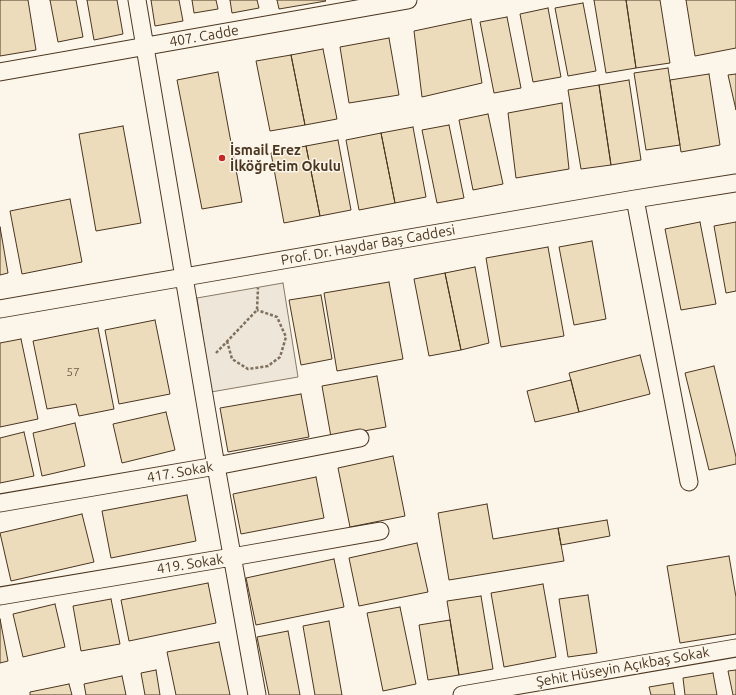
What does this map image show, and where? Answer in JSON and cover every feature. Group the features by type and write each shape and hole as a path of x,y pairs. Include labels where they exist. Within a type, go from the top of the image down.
{"street":[{"path":"137,0 183,277 257,695"},
{"name":"407. Cadde","path":"0,72 408,0"},
{"name":"Prof. Dr. Haydar Baş Caddesi","path":"0,309 635,199 736,183"},
{"path":"635,199 689,482"},
{"name":"417. Sokak","path":"0,503 216,466 360,438"},
{"name":"419. Sokak","path":"0,596 380,531"},
{"name":"Şehit Hüseyin Açıkbaş Sokak","path":"462,695 736,648"}],"path":[{"path":"212,357 257,310 258,288"},
{"path":"227,341 232,358 248,369 268,366 280,356 286,337 277,317 257,310"}],"shaded area":[{"path":"283,283 298,377 211,392 197,298"}],"building":[{"path":"0,0 28,0 36,50 0,56"},
{"path":"50,0 76,0 83,37 58,42"},
{"path":"87,0 117,0 123,34 94,40"},
{"path":"151,0 179,0 183,21 155,26"},
{"path":"192,0 216,0 218,9 194,13"},
{"path":"230,0 257,0 259,8 232,13"},
{"path":"277,0 325,0 326,1 279,9"},
{"path":"594,0 626,0 636,68 606,73"},
{"path":"626,0 660,0 670,63 636,68"},
{"path":"686,0 736,0 736,48 695,56"},
{"path":"583,3 596,71 568,76 555,8"},
{"path":"548,8 561,77 533,82 520,14"},
{"path":"507,17 521,88 494,93 480,22"},
{"path":"471,19 482,83 422,97 414,31"},
{"path":"389,38 399,95 349,103 340,47"},
{"path":"323,49 337,119 305,125 291,55"},
{"path":"291,55 305,125 270,131 256,61"},
{"path":"668,68 680,145 646,150 634,73"},
{"path":"218,72 242,202 202,209 177,80"},
{"path":"709,74 720,145 681,152 670,80"},
{"path":"736,74 736,110 728,75"},
{"path":"629,80 641,160 611,165 599,85"},
{"path":"599,85 611,165 581,169 568,90"},
{"path":"562,103 569,169 516,178 508,113"},
{"path":"488,114 503,184 473,190 459,120"},
{"path":"449,125 464,198 437,203 422,130"},
{"path":"123,126 141,223 96,231 79,134"},
{"path":"413,127 426,197 395,203 381,133"},
{"path":"381,133 395,203 359,210 346,140"},
{"path":"338,140 351,210 320,216 306,146"},
{"path":"306,146 320,216 284,223 271,153"},
{"path":"70,199 82,262 22,274 10,211"},
{"path":"700,222 716,304 681,310 665,229"},
{"path":"736,222 736,291 726,293 714,226"},
{"path":"0,227 8,273 0,275"},
{"path":"592,241 606,319 574,325 559,247"},
{"path":"548,247 564,336 501,347 486,258"},
{"path":"475,267 489,343 461,350 445,273"},
{"path":"445,273 461,350 429,356 414,279"},
{"path":"389,282 403,359 337,371 324,293"},
{"path":"321,295 332,359 301,365 289,300"},
{"path":"155,320 170,394 119,404 105,330"},
{"path":"98,328 114,409 79,416 76,404 47,409 33,341"},
{"path":"21,339 38,419 0,427 0,343"},
{"path":"640,355 650,394 579,412 569,373"},
{"path":"714,366 736,457 736,464 709,470 685,373"},
{"path":"377,376 386,427 331,437 322,386"},
{"path":"571,380 579,412 535,422 527,391"},
{"path":"301,394 309,437 228,452 220,408"},
{"path":"166,412 175,450 122,463 113,424"},
{"path":"75,423 85,466 42,476 33,433"},
{"path":"24,432 34,476 0,483 0,438"},
{"path":"393,456 405,516 350,527 338,468"},
{"path":"316,477 324,518 241,534 233,494"},
{"path":"187,495 196,541 111,558 102,511"},
{"path":"487,504 493,539 558,528 564,561 449,580 438,513"},
{"path":"82,514 94,562 11,581 0,533"},
{"path":"607,520 610,536 561,545 558,528"},
{"path":"417,543 428,592 359,606 349,558"},
{"path":"729,556 736,597 736,634 680,643 667,566"},
{"path":"334,559 344,607 256,625 246,578"},
{"path":"208,583 216,623 129,641 121,600"},
{"path":"543,584 556,657 504,667 491,593"},
{"path":"588,595 597,653 568,657 559,599"},
{"path":"481,596 493,669 459,675 447,601"},
{"path":"111,599 120,644 81,651 73,606"},
{"path":"55,604 65,647 23,657 13,614"},
{"path":"400,607 416,684 383,691 367,613"},
{"path":"0,619 8,661 0,663"},
{"path":"450,620 459,675 428,680 419,625"},
{"path":"329,621 342,695 315,695 303,626"},
{"path":"288,631 300,695 269,695 257,637"},
{"path":"219,642 230,695 176,695 167,652"},
{"path":"156,670 160,695 145,695 141,673"},
{"path":"736,670 736,695 733,695 728,671"},
{"path":"713,673 717,695 685,695 683,678"},
{"path":"122,676 126,695 86,695 84,684"},
{"path":"673,683 675,695 651,695 649,687"},
{"path":"69,684 72,695 30,695 30,692"}],"place":[{"name":"İsmail Erez İlköğretim Okulu","path":"222,158"}]}
